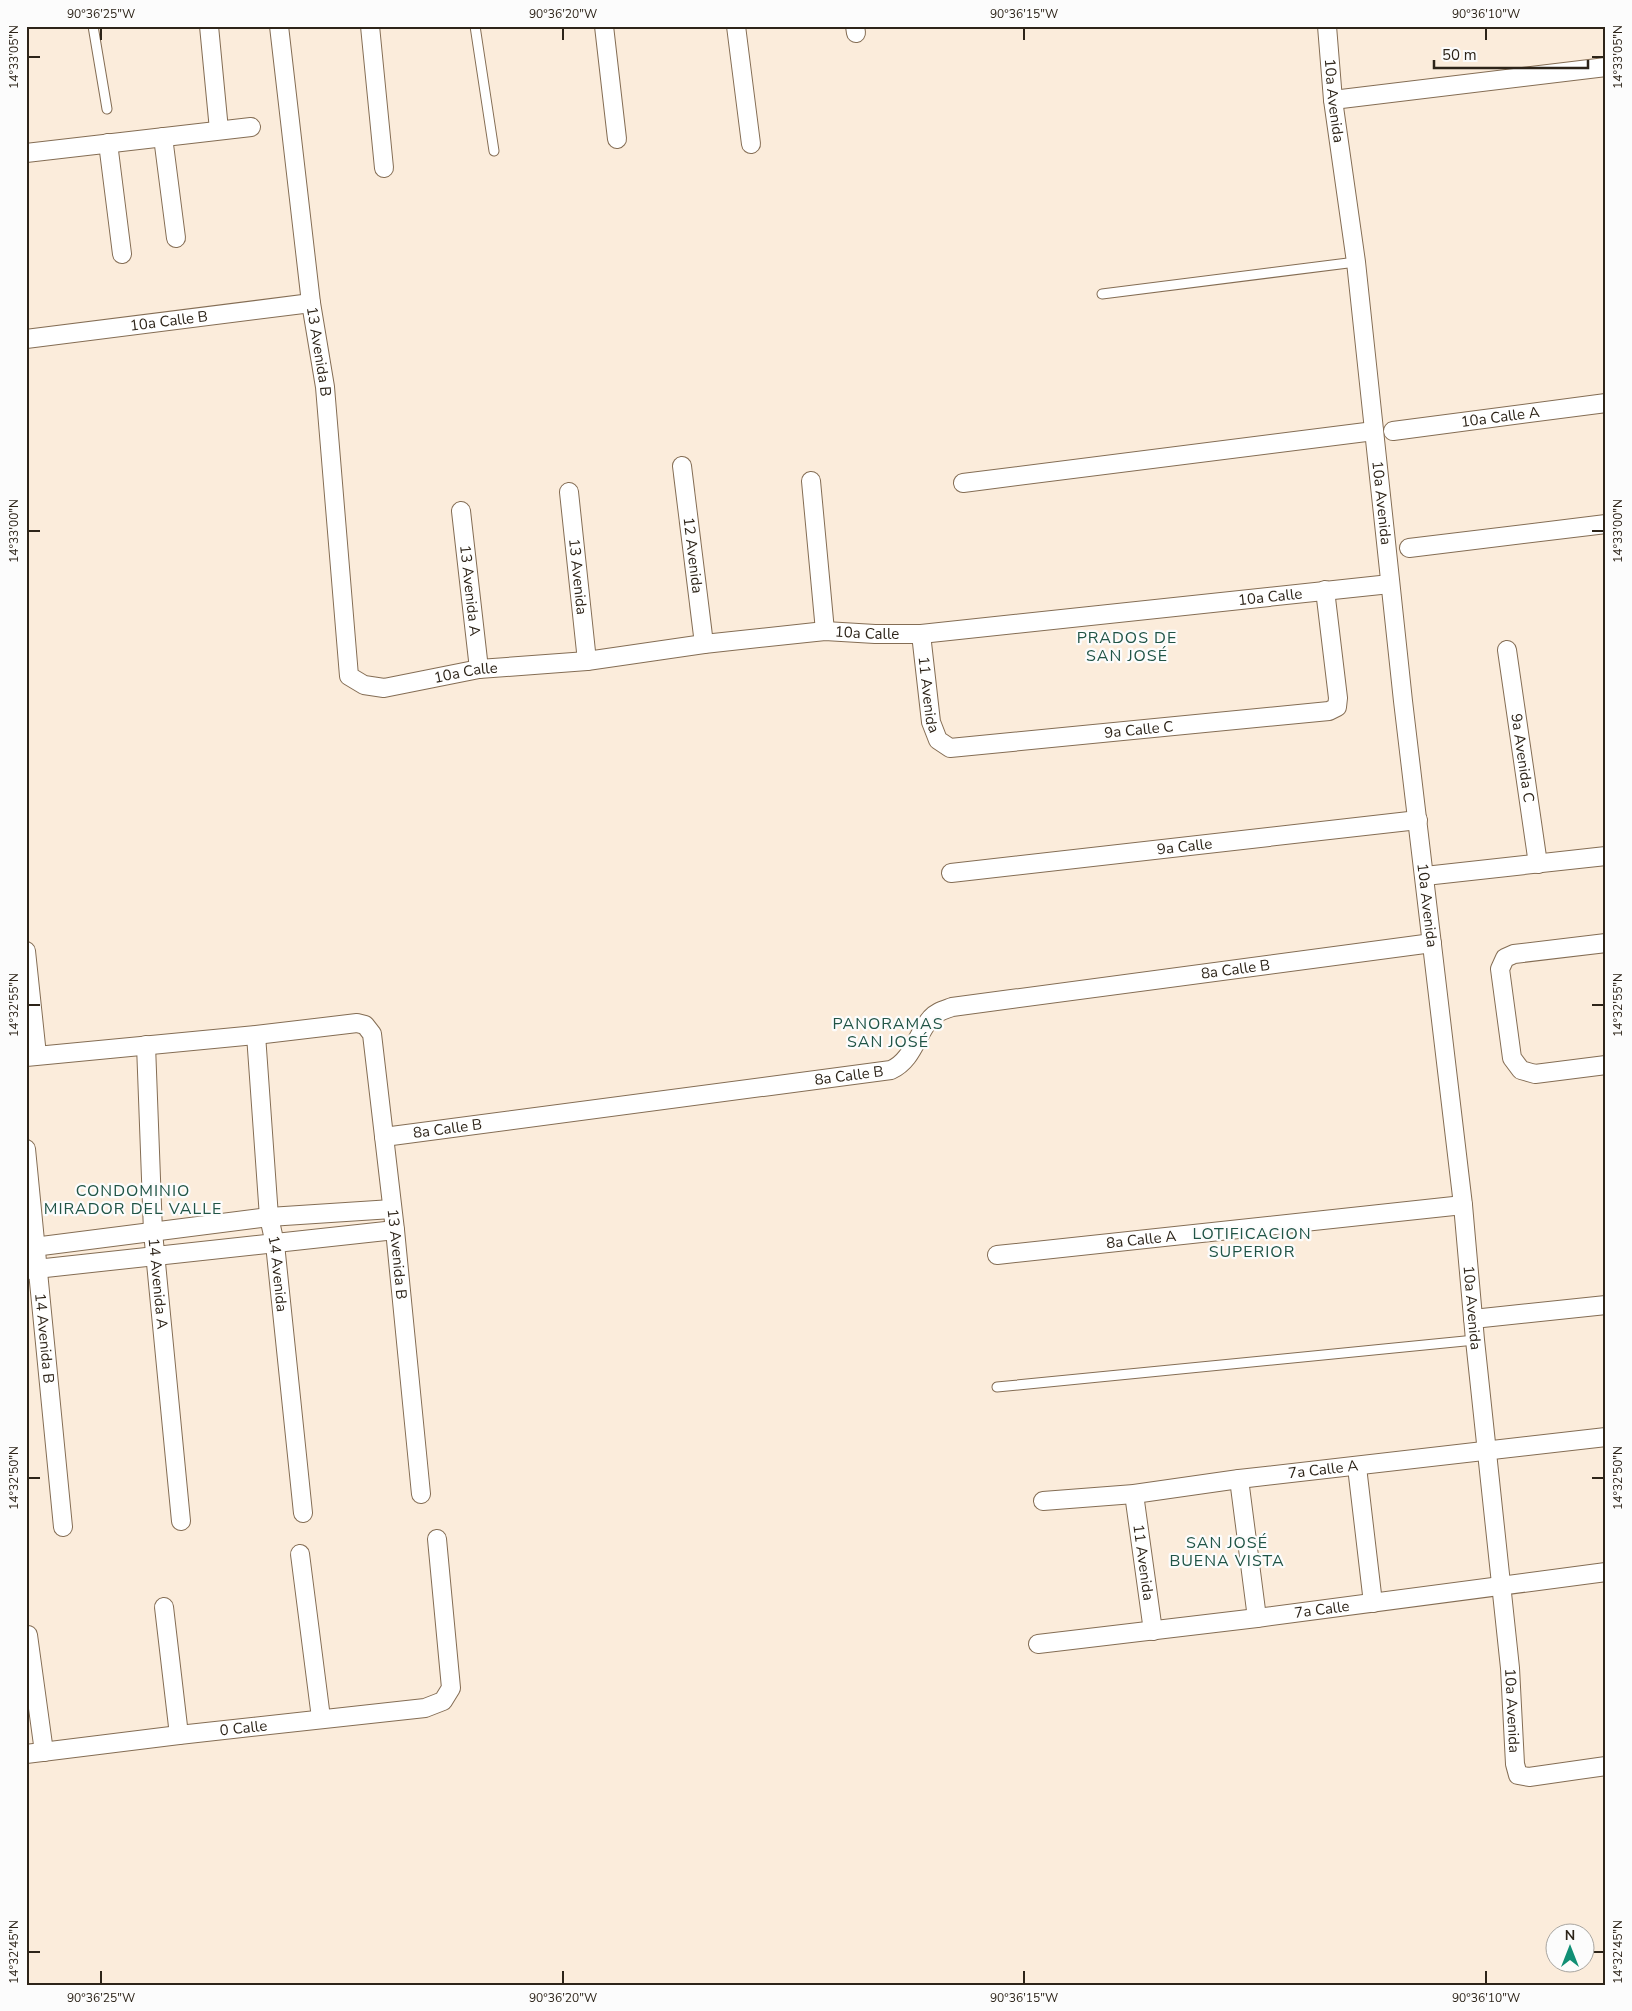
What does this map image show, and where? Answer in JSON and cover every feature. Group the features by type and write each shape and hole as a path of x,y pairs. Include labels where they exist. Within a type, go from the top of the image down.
{"street":[{"path":"209,26 220,130"},
{"name":"13 Avenida B","path":"279,26 311,303 325,388 349,676"},
{"path":"370,26 384,168"},
{"path":"604,26 617,139"},
{"path":"736,26 751,144"},
{"name":"10a Avenida","path":"1327,26 1333,100 1356,262 1390,584 1463,1205 1474,1340 1510,1668 1515,1764 1518,1775 1529,1777 1606,1766"},
{"path":"1333,100 1606,67"},
{"path":"26,153 251,127"},
{"path":"163,137 176,238"},
{"path":"108,143 122,254"},
{"name":"10a Calle B","path":"26,339 311,303"},
{"name":"10a Calle A","path":"1393,431 1606,403"},
{"path":"963,483 1374,432"},
{"name":"12 Avenida","path":"682,466 704,644"},
{"path":"811,481 825,631"},
{"name":"13 Avenida","path":"569,492 587,661"},
{"name":"13 Avenida A","path":"461,511 479,669"},
{"path":"1409,548 1606,524"},
{"name":"10a Calle","path":"349,676 364,685 384,688 479,669 587,661 704,644 825,631 921,634 1390,584"},
{"name":"9a Calle C","path":"950,748 1329,711 1337,707 1338,698 1325,590"},
{"name":"11 Avenida","path":"921,634 931,722 938,740 950,748"},
{"name":"9a Avenida C","path":"1507,650 1538,864"},
{"name":"9a Calle","path":"951,873 1418,820"},
{"path":"1425,876 1606,856"},
{"name":"8a Calle B","path":"384,1137 891,1070 905,1061 930,1019 937,1013 952,1007 1432,943"},
{"path":"1606,943 1514,954 1505,958 1500,969 1512,1058 1521,1070 1535,1074 1606,1065"},
{"path":"26,951 31,1056 256,1035"},
{"name":"13 Avenida B","path":"256,1035 357,1023 365,1025 372,1034 395,1230 421,1494"},
{"name":"14 Avenida","path":"256,1035 269,1218 275,1244 303,1513"},
{"name":"14 Avenida A","path":"146,1045 153,1232 181,1521"},
{"name":"14 Avenida B","path":"26,1149 32,1270 63,1527"},
{"name":"8a Calle A","path":"997,1255 1463,1205"},
{"path":"30,1248 269,1218 392,1209"},
{"path":"32,1270 395,1230"},
{"path":"1473,1320 1606,1304"},
{"name":"7a Calle A","path":"1042,1501 1134,1494 1239,1479 1606,1437"},
{"path":"1357,1467 1372,1603"},
{"path":"1239,1479 1257,1618"},
{"name":"11 Avenida","path":"1134,1494 1153,1631"},
{"name":"0 Calle","path":"35,1753 322,1718 425,1708 443,1701 451,1688 437,1539"},
{"path":"300,1554 322,1718"},
{"name":"7a Calle","path":"1038,1644 1257,1618 1606,1572"},
{"path":"164,1607 179,1735"},
{"path":"28,1635 35,1753"}],"lane":[{"path":"93,26 107,109"},
{"path":"475,26 494,151"},
{"path":"1102,294 1356,262"},
{"path":"997,1387 1474,1340"}],"district":[{"name":"PRADOS DE SAN JOSÉ","path":"1127,647"},
{"name":"PANORAMAS SAN JOSÉ","path":"888,1033"},
{"name":"CONDOMINIO MIRADOR DEL VALLE","path":"133,1200"},
{"name":"LOTIFICACION SUPERIOR","path":"1252,1243"},
{"name":"SAN JOSÉ BUENA VISTA","path":"1227,1552"}]}
